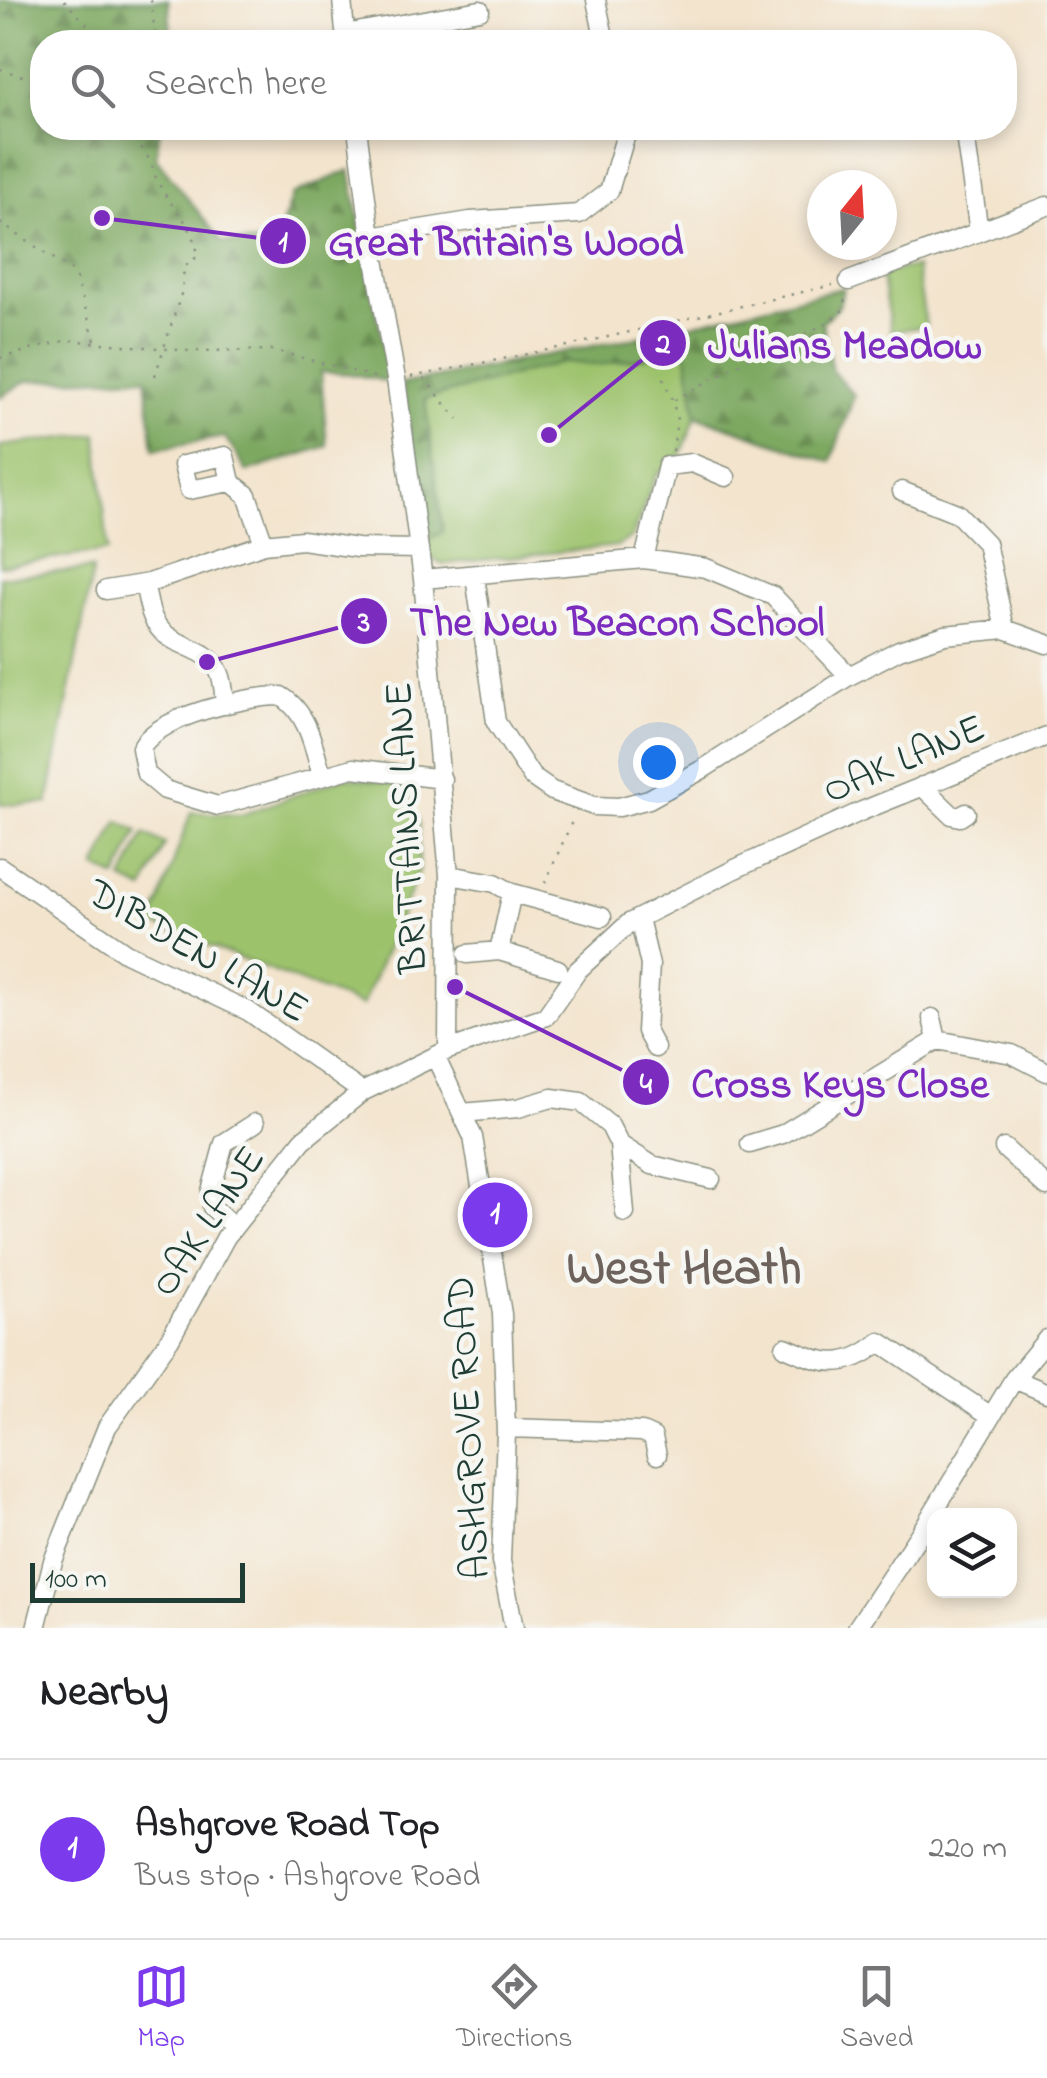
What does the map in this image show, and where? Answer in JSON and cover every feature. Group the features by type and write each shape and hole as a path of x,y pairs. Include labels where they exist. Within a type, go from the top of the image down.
{"street":[{"path":"342,0 345,30"},
{"path":"596,0 602,30"},
{"path":"384,30 480,10"},
{"name":"BRITTAINS LANE","path":"359,140 396,379 422,579 442,780 448,875 441,1053"},
{"path":"371,237 470,221 579,214 608,191 624,140"},
{"path":"966,140 979,232"},
{"path":"848,282 1047,206"},
{"path":"644,559 668,466 692,463 726,476"},
{"path":"231,482 248,496 264,544"},
{"path":"902,491 957,513 986,543 1005,629"},
{"path":"106,590 144,584 264,544 302,540 357,548 418,550"},
{"path":"422,579 644,559 706,568 774,596 849,676"},
{"path":"475,576 496,722 532,777 552,791 580,802 619,808 649,800 849,676 921,642 946,635 1005,629 1047,644"},
{"path":"144,584 157,626 214,663 220,673 225,705"},
{"path":"322,776 310,733 290,702 281,696 260,696 225,705 154,733 142,748 146,774 165,790 218,806 353,768 442,780"},
{"name":"OAK LANE","path":"36,1628 53,1562 108,1428 170,1339 234,1227 303,1140 362,1092 441,1053 546,1016 578,970 604,942 639,918 735,869 922,786 1047,736"},
{"path":"922,786 952,815 966,814"},
{"name":"DIBDEN LANE","path":"0,867 126,953 248,1010 362,1092"},
{"path":"448,875 495,883 512,893 602,917"},
{"path":"499,951 512,893"},
{"path":"639,918 650,965 646,1030 655,1048"},
{"path":"467,954 499,951 558,969"},
{"path":"932,1018 937,1040"},
{"path":"750,1144 784,1134 937,1040 1012,1054 1047,1072"},
{"name":"ASHGROVE ROAD","path":"441,1053 473,1137 502,1314 506,1428 501,1561 514,1628"},
{"path":"462,1113 518,1108 552,1098 581,1102 610,1126 619,1144 626,1214"},
{"path":"234,1227 212,1207 211,1191 224,1143 255,1123"},
{"path":"619,1144 652,1165 711,1179"},
{"path":"1004,1148 1047,1187"},
{"path":"856,1628 1014,1378 1047,1339"},
{"path":"785,1347 812,1359 837,1363 857,1359 880,1342 992,1416"},
{"path":"1014,1378 1047,1393"},
{"path":"506,1428 642,1432 653,1436 656,1455"}],"path":[{"path":"64,0 92,30"},
{"path":"151,0 155,30"},
{"path":"0,70 30,79"},
{"path":"136,140 160,187 188,223 198,256 184,267 182,292 155,376"},
{"path":"0,223 74,272 96,342"},
{"path":"0,358 68,340 190,351 273,350 396,379 612,336 848,282 843,310 824,326 752,356 673,400"},
{"path":"422,376 458,418"},
{"path":"663,378 673,400 676,441 668,466"},
{"path":"538,898 580,802"}],"green space":[{"path":"0,0 168,0 171,30 30,30 30,140 158,140 156,158 222,242 276,243 292,195 350,170 390,382 321,372 327,446 247,472 225,437 154,449 146,377 27,381 0,397"},
{"path":"916,267 926,326 891,332 881,273"},
{"path":"843,288 839,306 822,322 832,371 854,395 831,462 696,416 681,455 656,475 632,537 617,546 444,564 429,558 402,384 634,338"},
{"path":"843,288 839,306 822,322 832,371 854,395 831,462 696,415 686,350 598,365 564,362 425,399 443,532 426,540 402,384 634,338"},
{"path":"97,434 108,551 0,566 0,446"},
{"path":"93,569 48,803 0,805 0,577"},
{"path":"344,777 403,784 419,822 419,871 362,1006 152,924 191,812 241,815"},
{"path":"118,821 138,831 117,878 96,868"},
{"path":"144,834 165,844 144,890 123,880"}],"place":[{"name":"Great Britain's Wood","path":"102,218"},
{"name":"Julians Meadow","path":"549,435"},
{"name":"The New Beacon School","path":"207,662"},
{"name":"Cross Keys Close","path":"455,987"},
{"name":"Ashgrove Road Top","path":"495,1215"}],"district":[{"name":"West Heath","path":"684,1265"}]}
